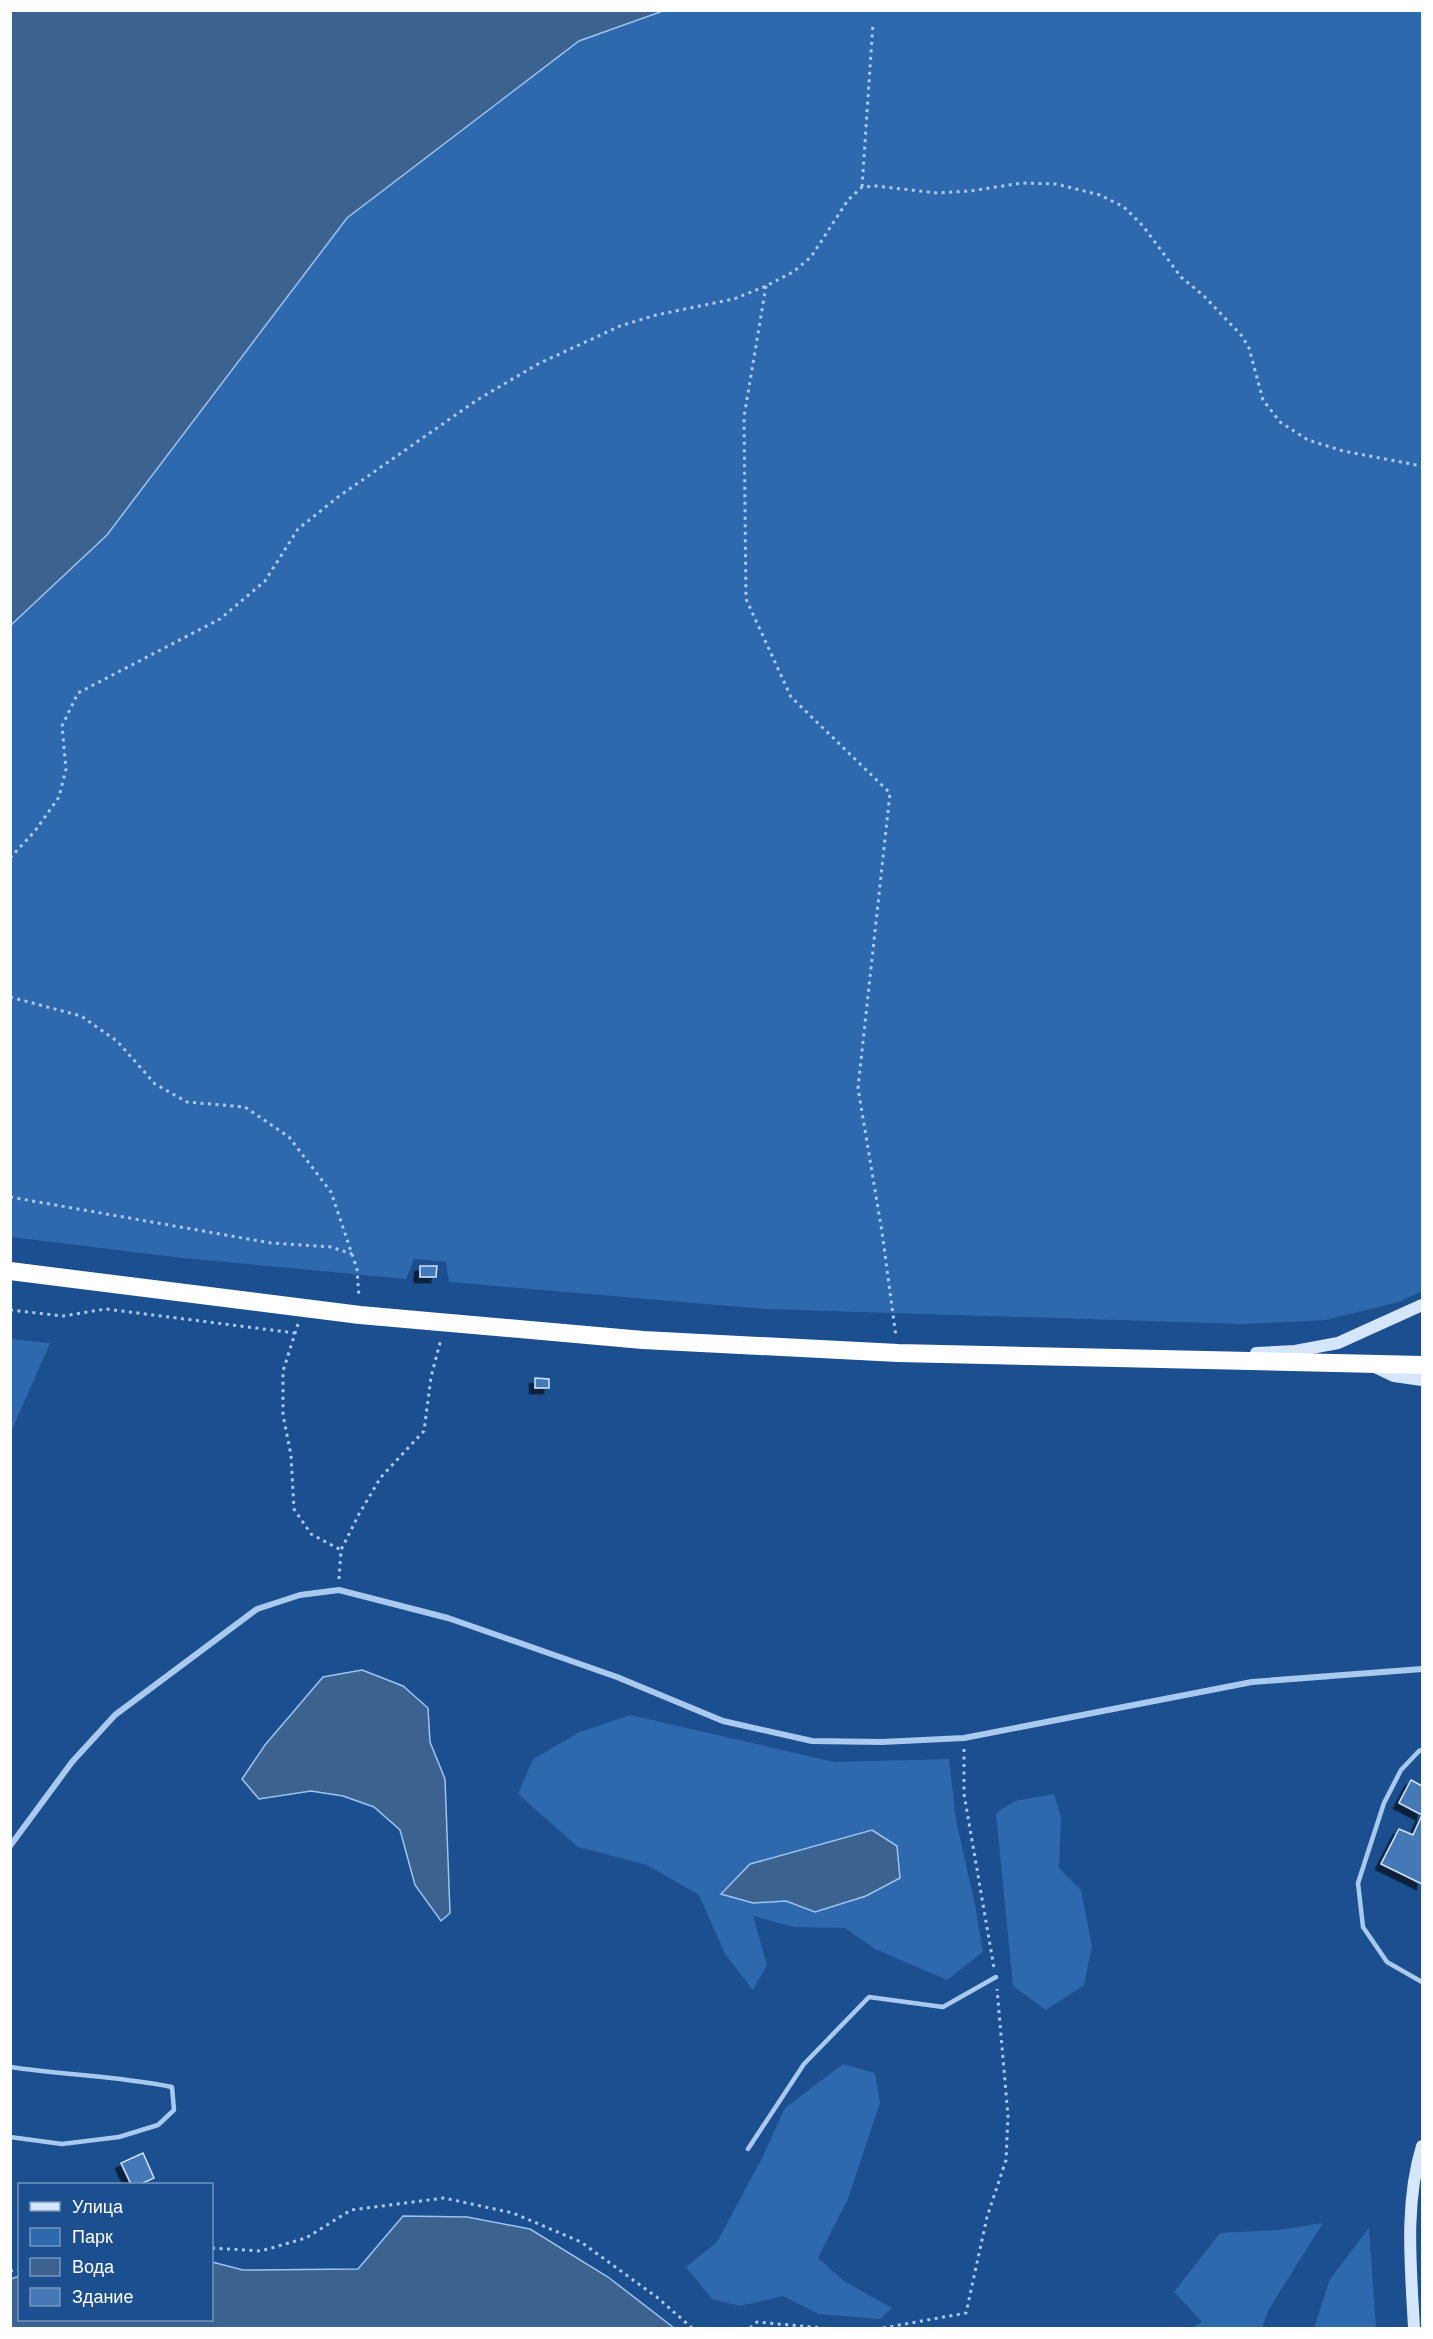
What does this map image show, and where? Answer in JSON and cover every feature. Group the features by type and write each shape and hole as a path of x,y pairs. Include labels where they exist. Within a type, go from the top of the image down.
{"highway":[{"path":"10,1271 360,1315 643,1340 898,1353 1422,1365"}],"main road":[{"path":"1198,1361 1238,1354 1295,1351 1338,1343 1422,1305"},
{"path":"1368,1365 1394,1376 1422,1380"},
{"path":"1414,2328 1410,2229 1415,2170 1422,2146"}],"street":[{"path":"10,1846 72,1762 115,1715 257,1610 300,1594 339,1590 448,1618 617,1677 723,1721 812,1741 882,1742 964,1738 1252,1682 1422,1669"}],"lane":[{"path":"1422,1750 1401,1770 1384,1803 1358,1883 1363,1927 1387,1962 1422,1982"},
{"path":"748,2149 804,2064 869,1997 943,2007 996,1977"},
{"path":"10,2067 137,2080 172,2087 174,2110 158,2125 119,2138 62,2144 10,2137"}],"path":[{"path":"862,187 873,23"},
{"path":"10,858 35,831 59,797 66,769 62,726 78,693 220,619 265,581 298,529 338,497 477,400 528,370 620,326 656,315 734,299 793,272 811,257 849,200 862,187 876,186 938,193 1022,183 1056,184 1100,195 1124,207 1143,226 1180,277 1204,296 1242,336 1249,348 1263,400 1280,422 1308,440 1343,451 1422,466"},
{"path":"766,286 744,417 746,599 791,698 890,793 858,1088 882,1232 898,1353"},
{"path":"10,997 81,1016 117,1041 155,1084 187,1102 245,1107 289,1137 331,1192 357,1269 360,1315"},
{"path":"10,1197 271,1244 331,1247 352,1254"},
{"path":"303,1308 283,1371 283,1415 291,1455 294,1509 311,1534 341,1550"},
{"path":"10,1311 63,1316 106,1309 295,1333"},
{"path":"339,1590 341,1550 381,1477 424,1431 431,1377 445,1323"},
{"path":"883,2328 966,2313 987,2217 1006,2160 1008,2116 996,1977 964,1794 964,1738"},
{"path":"213,2248 261,2251 306,2238 351,2210 444,2198 513,2213 581,2242 658,2298 693,2328"},
{"path":"750,2328 758,2322 824,2328"}],"green space":[{"path":"663,11 1422,11 1422,1291 1399,1302 1325,1320 1244,1324 765,1309 449,1282 446,1262 414,1259 406,1279 183,1258 11,1237 11,625 107,535 347,218 579,41"},
{"path":"10,1339 50,1343 11,1432"},
{"path":"630,1715 834,1762 949,1759 956,1820 983,1952 947,1980 875,1949 845,1928 794,1927 753,1916 767,1965 753,1990 725,1954 699,1895 647,1865 578,1847 518,1794 533,1759 580,1732","holes":["872,1830 897,1846 815,1912 786,1901 753,1903 721,1893 750,1864"]},
{"path":"1054,1794 1061,1817 1059,1868 1081,1890 1092,1947 1084,1985 1046,2010 1013,1986 996,1813 1015,1801"},
{"path":"843,2064 875,2073 880,2103 848,2199 818,2258 844,2281 892,2308 880,2319 819,2314 783,2296 740,2306 712,2299 686,2267 717,2242 762,2158 785,2108"},
{"path":"1323,2223 1269,2309 1262,2328 1191,2328 1202,2322 1174,2292 1220,2233 1279,2230"},
{"path":"1369,2228 1376,2328 1314,2328 1330,2279"}],"water":[{"path":"11,10 663,11 579,41 347,218 107,535 11,625"},
{"path":"362,1670 403,1686 428,1708 430,1742 445,1779 450,1913 441,1921 415,1885 400,1830 374,1807 343,1796 311,1791 259,1799 242,1779 265,1745 323,1677"},
{"path":"872,1830 897,1846 900,1878 866,1896 815,1912 786,1901 753,1903 721,1894 750,1864"},
{"path":"403,2216 467,2217 530,2229 608,2277 674,2328 11,2328 11,2279 18,2276 18,2321 213,2321 213,2262 243,2270 358,2269"}],"building":[{"path":"420,1266 437,1266 436,1277 420,1277"},
{"path":"535,1378 549,1379 549,1388 535,1388"},
{"path":"1411,1780 1422,1786 1422,1815 1399,1803"},
{"path":"1422,1815 1422,1884 1381,1864 1399,1829 1413,1835"},
{"path":"143,2153 154,2178 143,2183 131,2183 121,2163"}]}
